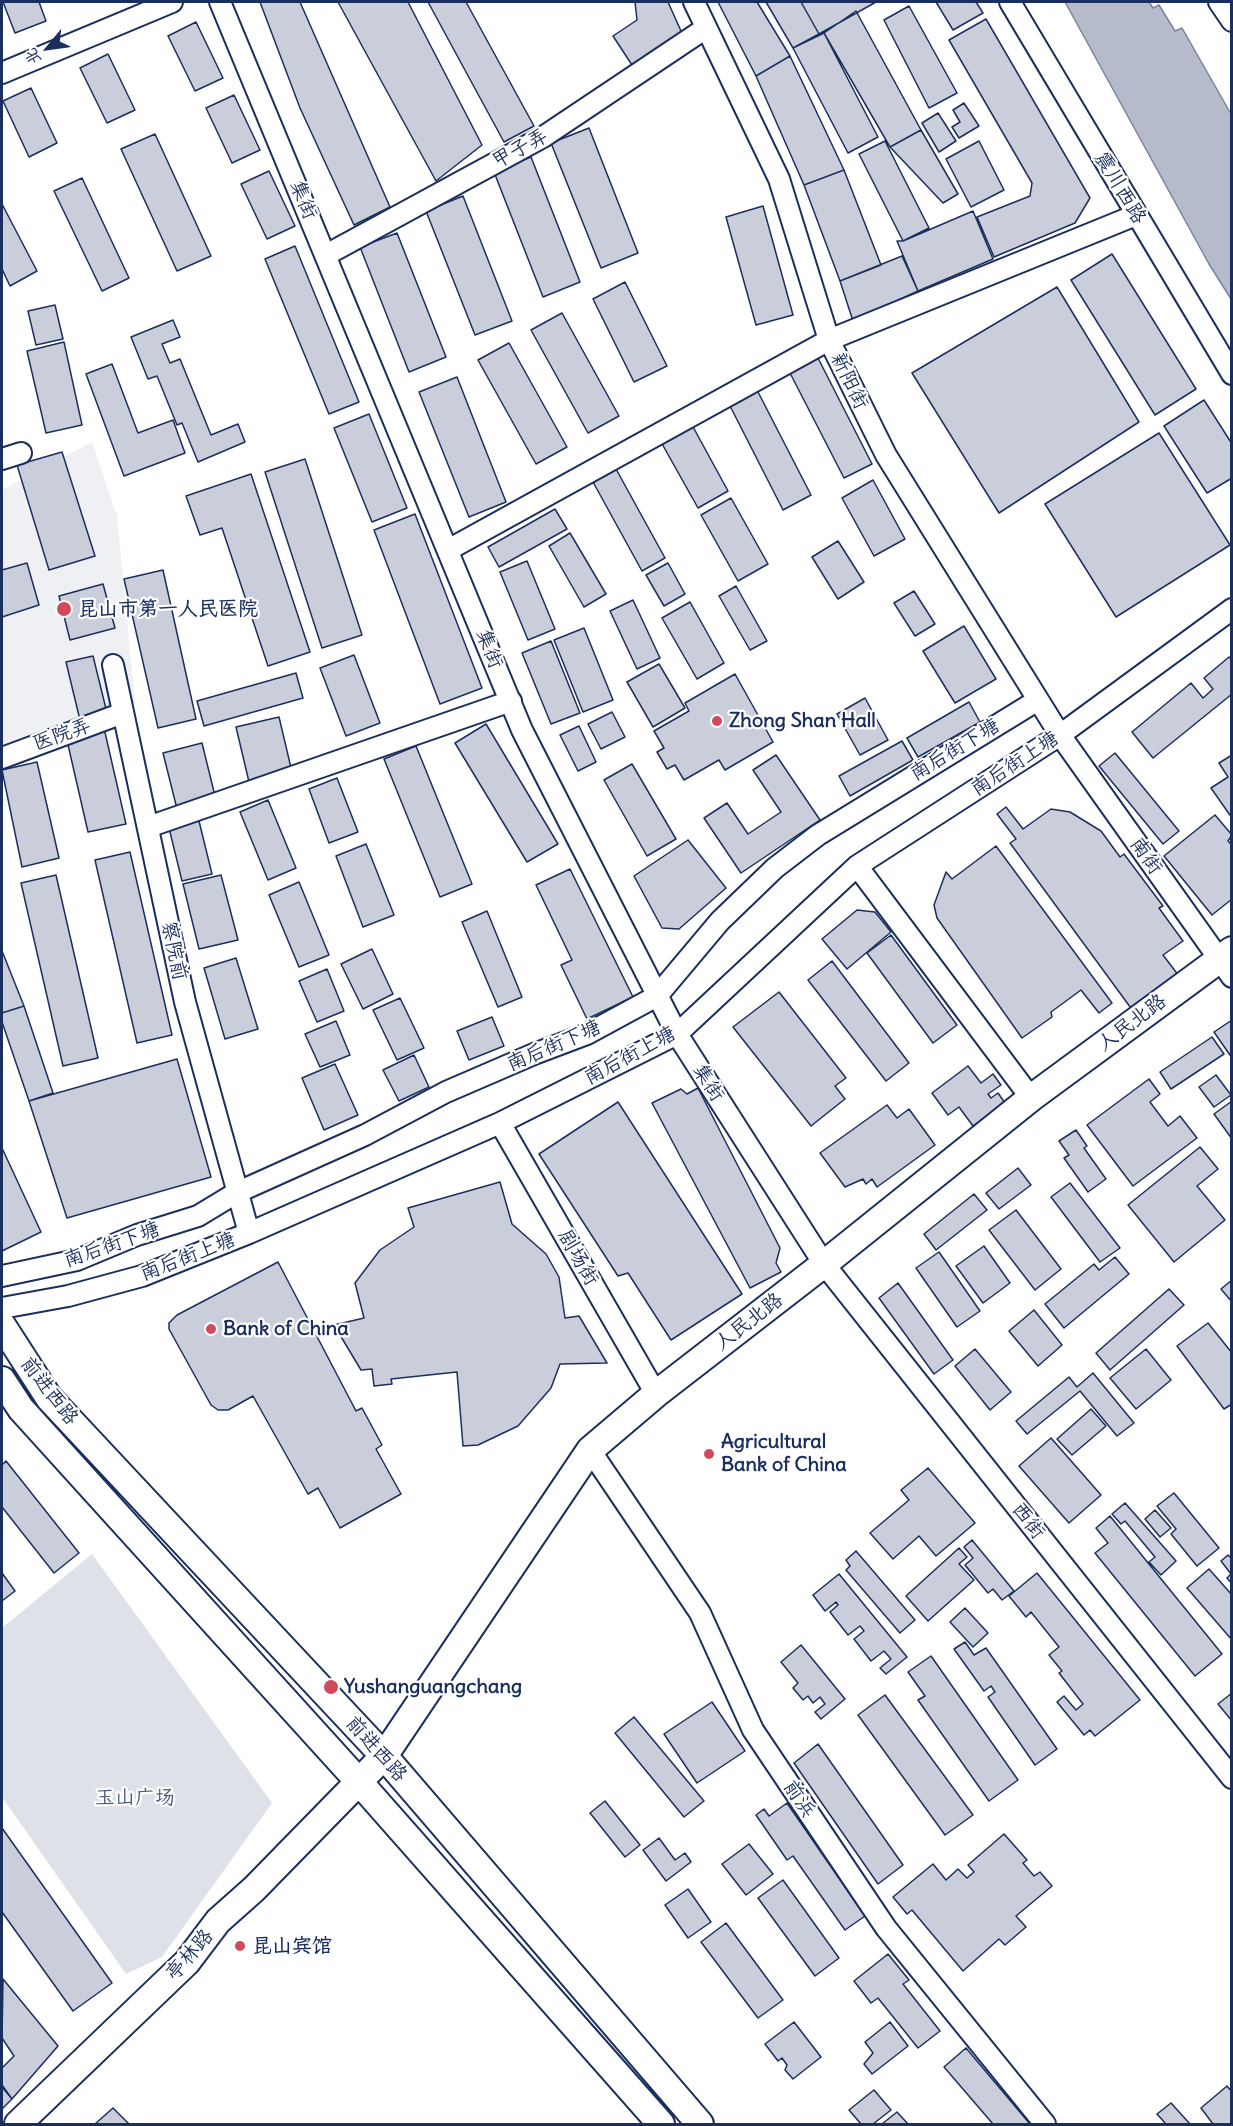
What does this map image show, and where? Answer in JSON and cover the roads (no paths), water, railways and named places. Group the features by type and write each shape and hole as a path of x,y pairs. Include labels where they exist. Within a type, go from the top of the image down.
{"main road":[{"name":"人民北路","path":"360,1783 384,1756 590,1450 656,1394 824,1264 1031,1098 1227,962"},
{"name":"前进西路","path":"2,1325 49,1398 384,1756 700,2124"},
{"name":"前进西路","path":"2,1380 21,1409 360,1783 661,2124"},
{"name":"亭林路","path":"18,2124 187,1962 218,1921 254,1889 360,1783"}],"street":[{"path":"2,73 172,2"},
{"name":"集街","path":"220,2 522,730 677,1034 824,1264"},
{"name":"新阳街","path":"694,2 779,179 829,340 886,455 1060,735"},
{"name":"震川西路","path":"1010,2 1232,374"},
{"path":"1219,2 1232,21"},
{"name":"甲子弄","path":"326,255 543,137 706,28"},
{"path":"448,550 829,340 1136,215"},
{"path":"2,459 21,453"},
{"name":"南后街上塘","path":"2,1308 68,1296 142,1276 249,1233 500,1123 677,1034 857,866 1060,735 1232,609"},
{"name":"察院前","path":"113,665 185,1002 249,1233"},
{"name":"南后街下塘","path":"2,1276 77,1260 137,1235 198,1216 236,1192 365,1135 446,1092 587,1034 657,996 720,921 792,855 818,835 881,795 1038,700"},
{"path":"148,827 511,701"},
{"name":"医院弄","path":"2,758 123,713"},
{"name":"南街","path":"1060,735 1227,962"},
{"path":"857,866 1031,1098"},
{"name":"剧场街","path":"500,1123 656,1394"},
{"name":"西街","path":"824,1264 1232,1778"},
{"name":"前浜","path":"590,1450 700,1613 753,1730 886,1928 1045,2124"}],"water":[{"path":"1065,2 1149,2 1153,8 1159,5 1175,31 1182,28 1231,114 1231,299 1209,264"}],"place":[{"name":"昆山市第一人民医院","path":"64,609"},
{"name":"Zhong Shan Hall","path":"717,721"},
{"name":"Bank of China","path":"211,1329"},
{"name":"Agricultural Bank of China","path":"709,1454"},
{"name":"Yushanguangchang","path":"331,1687"},
{"name":"昆山宾馆","path":"240,1946"}],"park label":[{"name":"玉山广场","path":"135,1798"}]}
